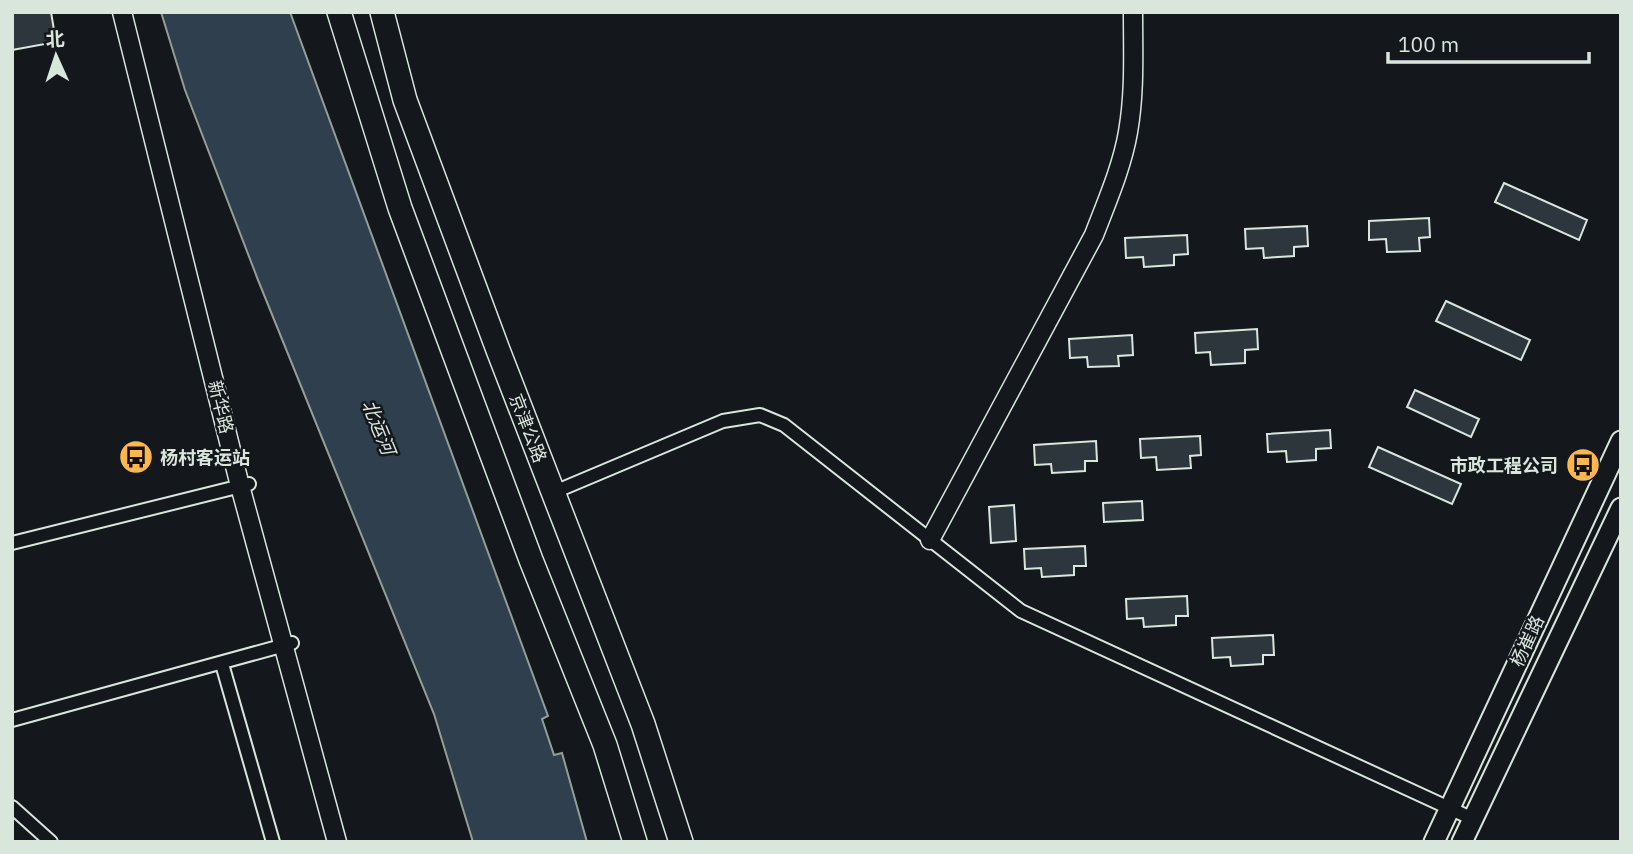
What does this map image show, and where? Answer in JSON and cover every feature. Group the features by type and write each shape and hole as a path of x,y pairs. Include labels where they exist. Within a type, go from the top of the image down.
{"highway":[{"path":"339,12 400,208 531,560 605,745 635,842"},
{"name":"京津公路","path":"382,12 405,100 552,493 643,724 681,842"}],"main road":[{"name":"杨崔路","path":"1434,842 1621,441"},
{"name":"杨崔路","path":"1462,842 1621,508"}],"street":[{"name":"新华路","path":"122,12 337,842"},
{"name":"新华路","path":"132,12 245,485"},
{"path":"930,540 1012,382 1094,235 1115,183 1128,133 1133,86 1133,12"},
{"path":"552,493 723,421 760,415 784,425 1021,611 1473,819"},
{"path":"12,543 245,485"},
{"name":"新华路","path":"288,645 346,842"},
{"path":"12,720 288,645"},
{"path":"222,664 273,842"},
{"path":"12,807 51,842"}],"water":[{"name":"北运河","path":"161,12 290,12 548,716 542,719 554,755 562,753 587,842 473,842 434,714 258,280 185,90"}],"building":[{"path":"12,12 51,12 56,42 12,50"},
{"path":"1504,183 1587,220 1579,240 1495,202"},
{"path":"1429,218 1430,237 1419,238 1420,251 1387,252 1386,239 1369,240 1369,221"},
{"path":"1307,226 1308,246 1294,247 1294,256 1264,258 1263,248 1246,249 1245,229"},
{"path":"1187,235 1188,254 1174,255 1174,265 1144,267 1143,257 1126,258 1125,238"},
{"path":"1446,301 1530,340 1521,360 1436,321"},
{"path":"1257,329 1258,349 1245,350 1245,363 1211,365 1210,352 1196,353 1195,333"},
{"path":"1132,335 1133,355 1118,356 1119,366 1088,367 1087,357 1070,358 1069,339"},
{"path":"1415,390 1479,419 1471,437 1407,407"},
{"path":"1330,430 1331,448 1316,449 1316,460 1287,462 1286,451 1268,452 1267,434"},
{"path":"1200,436 1201,455 1190,456 1191,468 1157,470 1156,457 1141,458 1140,439"},
{"path":"1096,441 1097,461 1085,461 1085,471 1052,473 1051,464 1035,465 1034,445"},
{"path":"1378,447 1461,484 1452,504 1369,467"},
{"path":"1142,501 1143,520 1104,522 1103,503"},
{"path":"1014,505 1016,541 991,543 989,507"},
{"path":"1085,546 1086,566 1074,566 1074,575 1042,577 1041,568 1025,569 1024,549"},
{"path":"1187,596 1188,616 1176,616 1176,625 1144,627 1143,618 1127,619 1126,599"},
{"path":"1273,635 1274,655 1263,655 1263,664 1231,666 1230,657 1213,658 1212,638"}],"place":[{"name":"杨村客运站","path":"136,457"},
{"name":"市政工程公司","path":"1583,465"}]}
